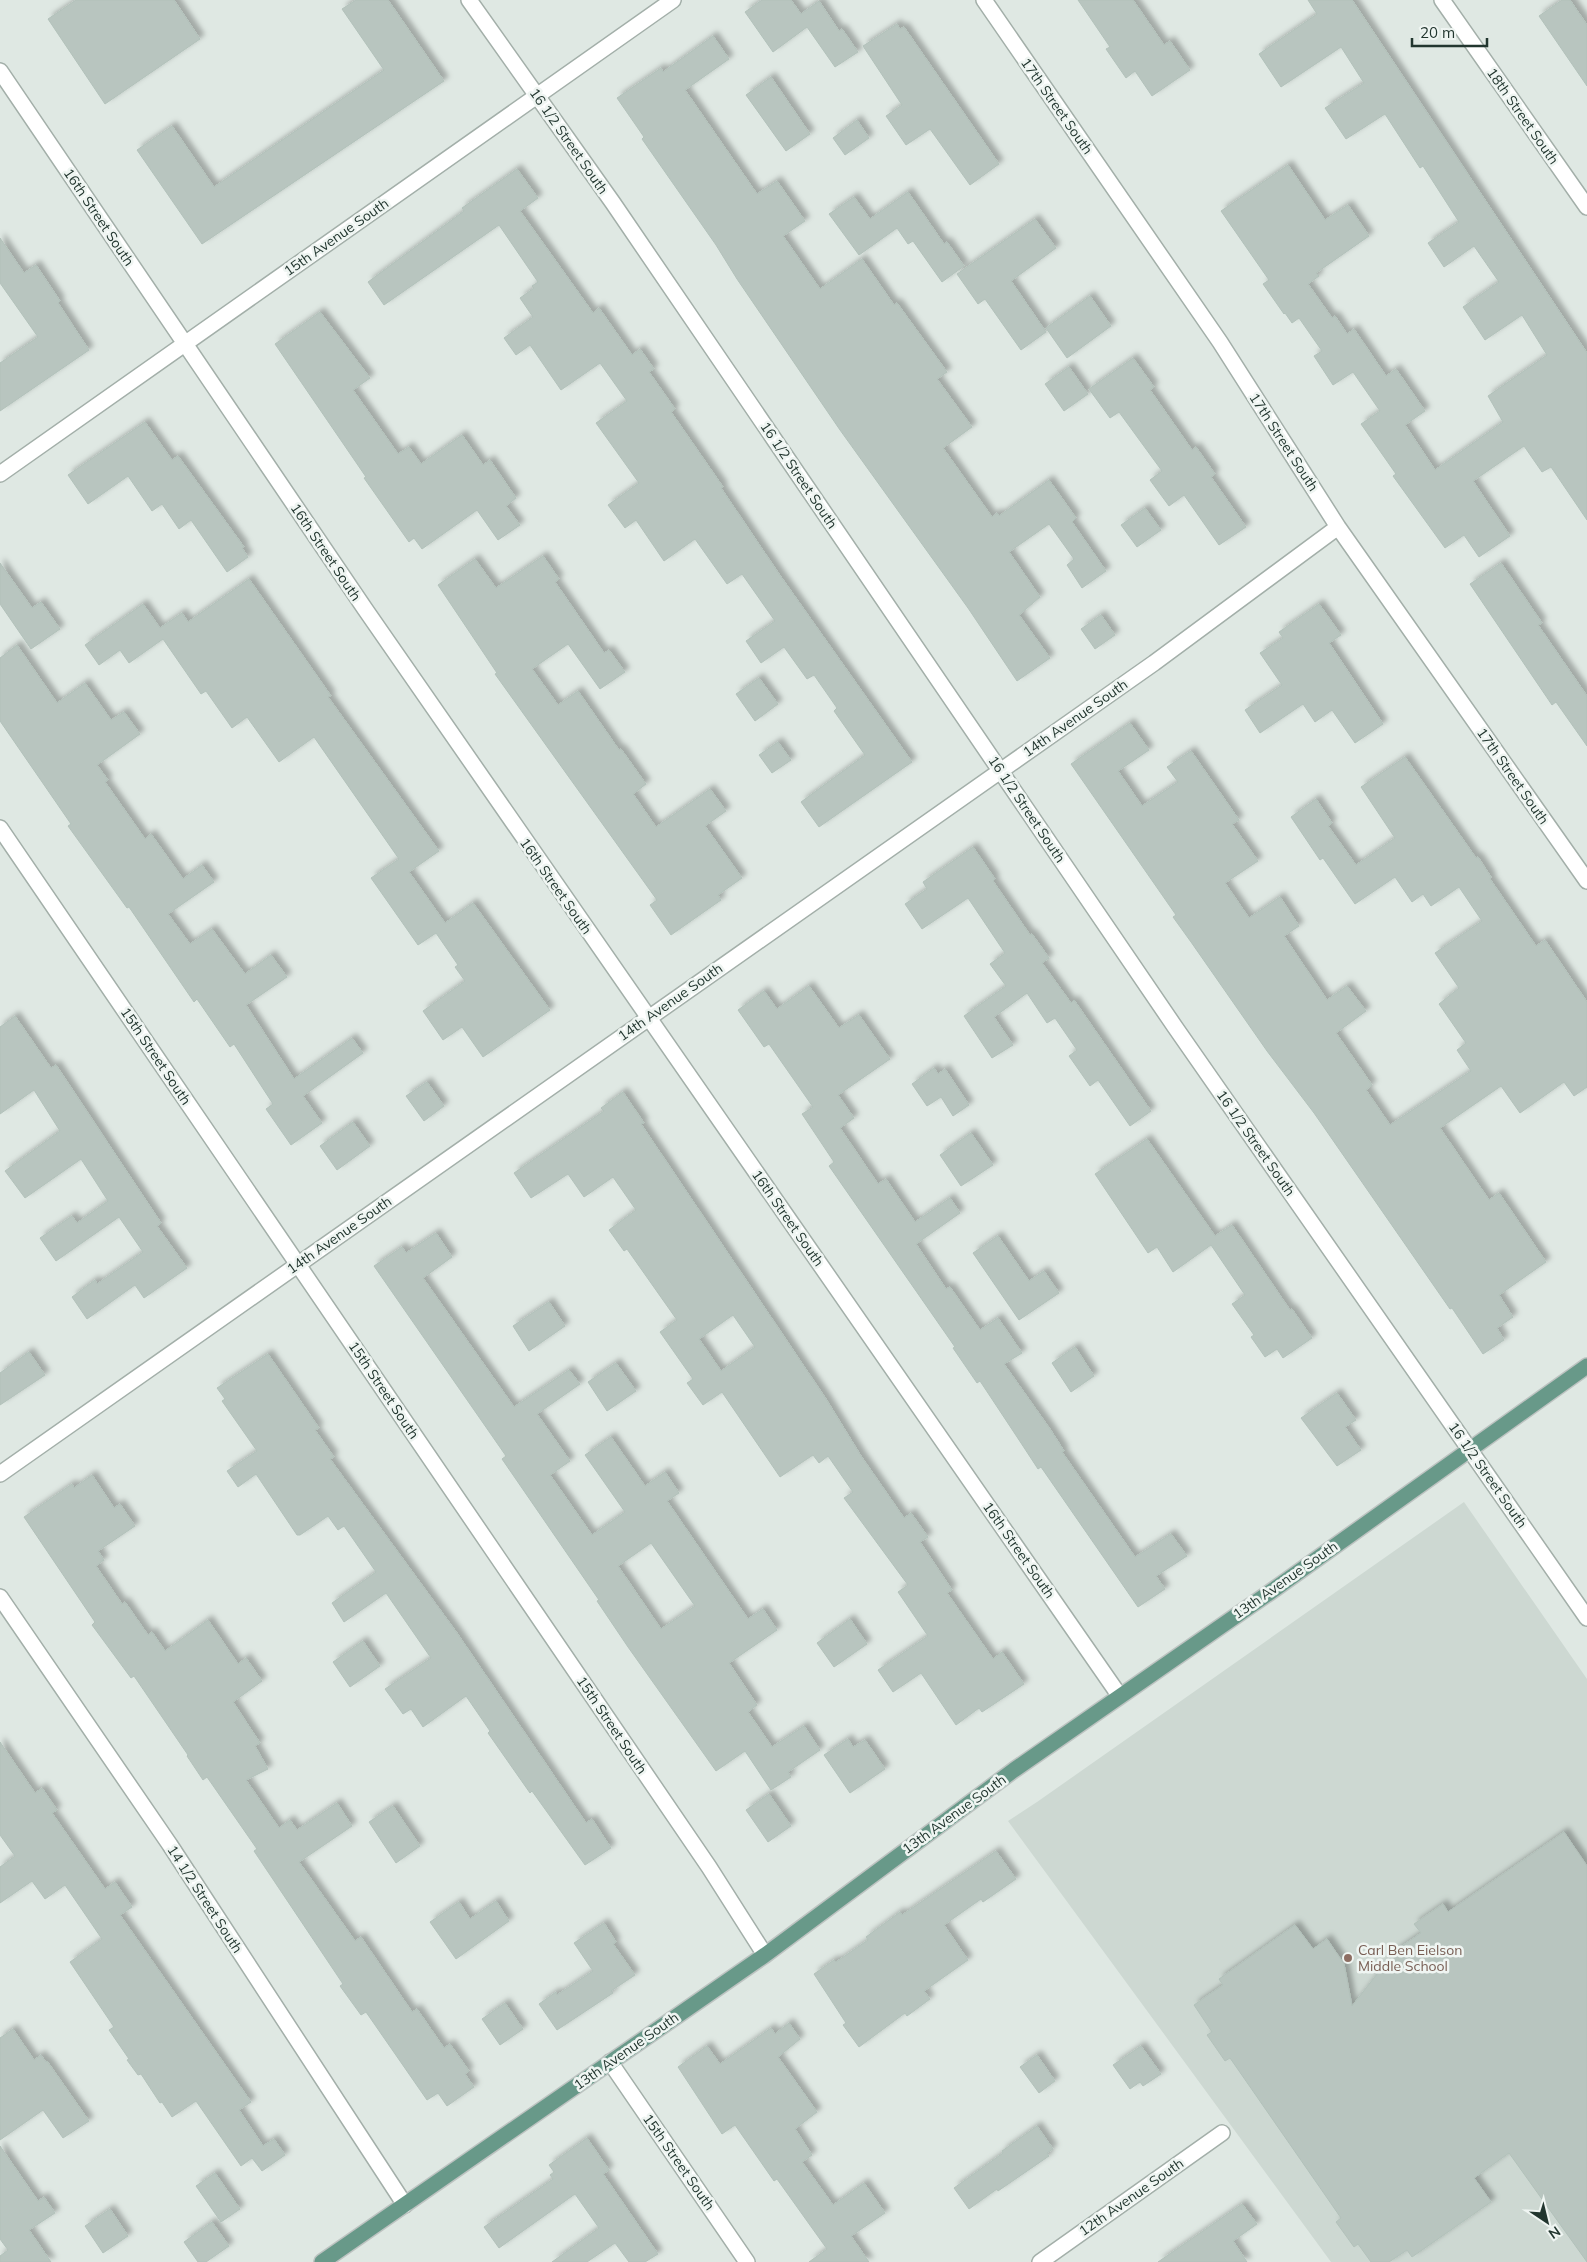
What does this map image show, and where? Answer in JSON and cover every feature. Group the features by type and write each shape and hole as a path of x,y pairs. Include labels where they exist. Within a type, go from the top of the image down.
{"main road":[{"name":"13th Avenue South","path":"322,2262 764,1954 1014,1770 1269,1593 1587,1366"}],"street":[{"name":"16 1/2 Street South","path":"469,0 613,203 1175,1027 1587,1618"},
{"name":"15th Avenue South","path":"0,474 673,0"},
{"name":"17th Street South","path":"984,0 1220,342 1338,527 1587,881"},
{"name":"18th Street South","path":"1442,0 1587,207"},
{"name":"16th Street South","path":"0,71 365,609 1119,1696"},
{"name":"14th Avenue South","path":"0,1474 647,1017 1154,663 1338,527"},
{"name":"15th Street South","path":"0,828 709,1866 764,1954"},
{"name":"14 1/2 Street South","path":"0,1597 170,1846 405,2204"},
{"name":"15th Street South","path":"610,2062 747,2262"},
{"name":"12th Avenue South","path":"1040,2262 1222,2133"}],"shaded area":[{"name":"Carl Ben Eielson Middle School","path":"1464,1502 1587,1679 1587,2262 1331,2262 1008,1821"}],"building":[{"path":"76,0 174,0 200,39 105,104 48,19"},
{"path":"356,0 388,0 444,81 202,244 137,150 172,126 214,187 384,70 342,9"},
{"path":"762,0 791,0 801,14 819,1 839,31 842,29 858,52 835,67 807,27 773,52 745,12"},
{"path":"1078,0 1133,0 1164,45 1170,41 1190,70 1152,96 1135,71 1126,78 1106,49 1110,47"},
{"path":"1308,0 1352,0 1587,353 1587,520 1551,467 1542,472 1524,446 1473,481 1510,536 1479,557 1464,535 1445,548 1393,476 1396,474 1361,424 1380,411 1353,372 1333,385 1314,356 1322,351 1299,318 1292,323 1284,314 1263,284 1269,280 1221,211 1288,165 1325,220 1348,205 1369,236 1316,273 1319,276 1308,284 1332,318 1335,316 1347,334 1354,329 1386,376 1396,369 1425,411 1405,425 1435,470 1503,422 1488,396 1547,355 1522,315 1485,340 1463,307 1499,282 1474,246 1444,267 1428,243 1459,222 1423,166 1420,168 1385,114 1346,139 1325,108 1364,83 1341,47 1281,87 1259,54 1317,14"},
{"path":"1562,0 1570,0 1587,25 1587,86 1539,16"},
{"path":"897,24 900,29 904,27 999,164 970,185 930,129 906,145 886,116 902,105 863,46"},
{"path":"713,36 729,59 685,90 757,194 777,181 805,221 783,236 820,289 862,259 894,305 897,303 947,372 937,379 972,427 943,448 992,517 997,513 999,516 1049,480 1076,518 1072,522 1106,571 1082,588 1067,565 1074,559 1049,524 1009,552 1040,597 1019,615 1050,658 1017,681 968,608 840,430 716,245 642,139 644,137 617,98 661,68 663,72"},
{"path":"771,77 810,134 786,151 746,95"},
{"path":"857,120 869,138 845,155 833,138"},
{"path":"517,169 538,198 520,211 593,313 599,308 632,355 640,349 654,369 649,372 675,409 671,412 723,487 721,488 779,574 912,762 819,827 801,802 865,755 834,711 837,708 814,675 807,679 784,647 761,663 746,641 775,621 742,574 727,584 695,539 664,561 636,520 625,528 608,505 639,483 596,423 627,401 600,363 561,390 530,345 516,355 504,338 533,317 520,298 534,288 532,286 538,282 499,225 384,305 368,282 464,211 462,208"},
{"path":"908,192 944,244 947,242 964,266 942,282 913,241 908,244 897,228 859,255 829,214 854,197 870,219"},
{"path":"1035,219 1056,248 1011,281 1046,332 1021,350 985,299 978,304 957,274"},
{"path":"0,238 24,273 36,265 89,350 0,411 0,363 38,337 0,283"},
{"path":"1090,296 1111,326 1067,358 1046,328"},
{"path":"320,312 370,378 353,390 398,454 409,447 421,464 462,435 483,465 490,460 516,498 506,506 520,525 498,540 477,510 422,549 414,538 409,542 275,344"},
{"path":"1133,358 1154,387 1150,390 1192,450 1196,447 1215,474 1211,477 1246,527 1219,545 1184,495 1169,506 1150,480 1162,471 1119,412 1110,418 1089,389"},
{"path":"1069,367 1088,394 1064,411 1045,384"},
{"path":"145,422 172,460 178,456 244,547 242,548 248,557 227,572 191,520 179,529 162,504 152,511 128,476 88,504 68,475"},
{"path":"1145,508 1161,530 1137,547 1121,525"},
{"path":"543,556 559,579 555,582 604,653 609,650 625,672 600,689 568,644 532,669 558,705 578,691 619,750 621,749 646,784 633,794 656,827 710,789 726,811 705,826 742,878 718,895 721,900 671,935 650,905 657,900 495,674 497,673 438,585 475,559 496,588"},
{"path":"0,563 32,608 41,602 60,629 31,649 0,604"},
{"path":"1501,563 1542,623 1538,625 1587,696 1587,746 1556,702 1552,705 1470,584"},
{"path":"249,579 331,696 328,697 439,851 409,872 445,923 473,903 550,1010 483,1057 462,1027 443,1040 423,1011 465,981 455,967 458,965 436,933 418,945 371,878 399,859 314,737 279,762 247,717 232,728 206,691 201,694 163,639 129,663 120,650 99,665 85,645 143,604 160,628 182,613 188,622"},
{"path":"1319,604 1341,635 1329,643 1383,724 1355,743 1332,710 1315,722 1303,704 1260,733 1245,710 1282,685 1260,653 1283,638 1279,632"},
{"path":"1101,615 1115,635 1095,649 1081,629"},
{"path":"17,645 57,703 85,683 111,720 124,712 140,734 97,765 108,780 105,782 145,839 151,834 183,879 202,865 214,882 168,914 190,944 212,929 245,974 271,955 287,977 246,1005 294,1079 352,1038 363,1053 303,1096 322,1123 291,1145 266,1109 273,1104 234,1044 230,1047 197,999 194,1002 129,907 127,908 68,826 71,824 0,721 0,658"},
{"path":"759,678 778,704 755,721 736,694"},
{"path":"1130,723 1149,750 1118,771 1142,806 1178,782 1167,767 1191,751 1239,820 1232,824 1258,861 1225,883 1249,918 1280,897 1299,926 1284,936 1327,1000 1347,986 1366,1011 1336,1033 1372,1085 1366,1090 1390,1125 1471,1071 1457,1050 1466,1043 1439,1004 1459,988 1435,953 1482,921 1459,887 1431,906 1423,894 1412,902 1395,877 1355,904 1323,858 1320,860 1291,817 1316,799 1332,823 1328,826 1356,865 1395,838 1361,787 1405,757 1476,858 1478,857 1491,877 1490,879 1536,946 1545,940 1587,1002 1587,1087 1574,1096 1564,1082 1520,1113 1501,1086 1440,1128 1489,1200 1499,1193 1546,1262 1499,1295 1513,1317 1497,1328 1504,1340 1483,1354 1314,1113 1267,1051 1173,917 1176,915 1071,764"},
{"path":"778,742 791,760 772,773 759,755"},
{"path":"973,847 995,879 993,881 1030,935 1032,934 1049,958 1042,963 1071,1003 1074,1000 1151,1111 1130,1126 1098,1080 1090,1086 1069,1056 1077,1050 1055,1018 1047,1023 1027,993 994,1017 1013,1045 992,1058 964,1016 1006,986 990,964 1005,953 968,898 922,929 905,904 927,889 923,882"},
{"path":"809,986 839,1028 859,1015 890,1059 838,1095 854,1118 840,1128 878,1184 886,1179 915,1222 950,1198 960,1213 916,1244 946,1289 950,1287 980,1330 998,1318 1022,1353 1004,1364 1050,1429 1064,1451 1062,1452 1135,1557 1171,1534 1187,1556 1156,1576 1165,1589 1138,1607 1041,1467 1038,1469 980,1381 977,1383 953,1348 955,1347 829,1166 834,1162 802,1114 813,1107 769,1044 764,1047 738,1010 764,991 777,1009"},
{"path":"15,1016 51,1068 56,1065 161,1223 157,1226 187,1268 144,1298 135,1285 87,1319 72,1297 95,1280 97,1284 143,1252 119,1217 56,1261 40,1238 72,1216 77,1223 108,1201 81,1159 25,1198 5,1171 60,1131 34,1090 0,1114 0,1027"},
{"path":"934,1068 938,1074 945,1069 969,1105 953,1116 941,1097 927,1106 912,1084"},
{"path":"427,1082 444,1106 424,1121 406,1096"},
{"path":"623,1092 644,1123 641,1124 826,1399 861,1456 904,1518 911,1513 928,1537 920,1542 952,1590 947,1593 993,1659 1002,1652 1024,1684 982,1712 979,1708 956,1725 921,1673 893,1692 878,1670 928,1636 898,1592 908,1585 844,1498 853,1492 828,1456 819,1463 813,1455 780,1477 722,1392 703,1405 687,1383 693,1379 660,1332 677,1320 627,1249 624,1251 609,1230 636,1210 613,1177 584,1197 568,1174 531,1198 514,1173 604,1111 601,1108","holes":["733,1315 755,1347 721,1371 699,1339"]},
{"path":"353,1122 370,1146 337,1170 320,1146"},
{"path":"971,1133 993,1165 961,1186 940,1155"},
{"path":"1147,1139 1215,1236 1232,1225 1290,1310 1292,1309 1312,1338 1283,1358 1277,1349 1265,1357 1251,1337 1254,1335 1232,1304 1245,1295 1211,1245 1173,1272 1157,1247 1148,1253 1095,1174"},
{"path":"436,1233 452,1257 423,1278 514,1407 569,1370 580,1384 537,1414 570,1461 550,1475 592,1535 625,1512 585,1455 611,1437 645,1486 665,1472 679,1493 667,1501 748,1619 763,1609 777,1630 729,1663 757,1705 748,1712 772,1747 804,1726 820,1750 788,1772 791,1777 771,1790 745,1751 716,1771 628,1647 597,1601 599,1600 502,1459 506,1456 374,1266 402,1247 406,1253","holes":["651,1543 695,1606 661,1629 618,1566"]},
{"path":"998,1236 1029,1281 1044,1271 1059,1293 1019,1320 973,1253"},
{"path":"549,1302 565,1326 529,1351 513,1326"},
{"path":"1075,1347 1094,1376 1071,1392 1052,1363"},
{"path":"29,1352 45,1375 0,1405 0,1373"},
{"path":"268,1354 319,1428 315,1430 334,1457 330,1459 457,1633 586,1823 592,1819 611,1848 585,1865 532,1791 530,1793 488,1733 490,1731 466,1696 423,1727 411,1709 403,1714 385,1689 431,1658 386,1593 344,1622 332,1603 376,1572 344,1526 338,1530 328,1516 300,1535 297,1535 256,1474 238,1487 227,1471 257,1451 222,1401 225,1399 217,1388"},
{"path":"616,1363 636,1391 607,1411 588,1382"},
{"path":"1337,1393 1356,1420 1345,1427 1361,1450 1337,1466 1301,1418"},
{"path":"92,1475 114,1508 120,1504 135,1526 98,1551 104,1560 96,1566 122,1604 125,1602 148,1635 152,1632 165,1651 208,1620 238,1664 246,1658 262,1681 233,1702 260,1743 255,1746 268,1769 246,1780 279,1828 290,1820 297,1830 337,1803 352,1826 299,1862 355,1941 361,1937 412,2012 417,2009 444,2048 450,2044 469,2071 465,2074 474,2087 447,2106 438,2093 427,2100 366,2012 361,2015 340,1986 343,1984 254,1851 257,1849 207,1777 203,1780 134,1676 131,1678 92,1625 95,1622 24,1517 72,1484 74,1488"},
{"path":"850,1619 867,1644 834,1667 817,1643"},
{"path":"363,1641 380,1666 350,1687 333,1662"},
{"path":"848,1739 853,1747 865,1740 885,1769 850,1793 824,1755"},
{"path":"0,1742 35,1793 42,1788 57,1810 52,1813 105,1889 115,1882 132,1907 120,1915 251,2102 239,2110 263,2146 274,2139 285,2155 262,2171 252,2158 241,2166 196,2101 172,2117 162,2102 160,2103 141,2074 138,2075 127,2060 129,2059 109,2030 114,2027 70,1962 102,1939 65,1885 45,1899 32,1881 0,1903 0,1867 15,1856 0,1835"},
{"path":"769,1794 791,1826 768,1842 746,1810"},
{"path":"393,1806 420,1846 396,1863 369,1822"},
{"path":"1564,1832 1587,1866 1587,2262 1509,2153 1474,2178 1491,2202 1412,2257 1407,2250 1389,2262 1371,2262 1358,2244 1354,2247 1336,2222 1341,2218 1230,2058 1225,2061 1207,2035 1212,2032 1194,2005 1223,1985 1219,1979 1295,1925 1313,1949 1327,1939 1344,1964 1352,2006 1395,1951 1421,1933 1414,1924 1443,1904 1448,1912"},
{"path":"996,1851 1016,1879 983,1902 981,1899 944,1925 968,1960 924,1991 930,1999 907,2016 905,2013 859,2047 843,2025 846,2023 814,1974 834,1960 836,1962 868,1940 866,1937 900,1912 902,1915"},
{"path":"496,1901 509,1921 456,1959 430,1922 459,1902 470,1919"},
{"path":"604,1923 616,1942 613,1944 635,1975 611,1991 613,1993 557,2030 539,2004 556,1992 557,1995 593,1971 574,1943"},
{"path":"505,2003 523,2029 500,2045 482,2019"},
{"path":"789,2023 800,2039 778,2057 817,2112 795,2129 812,2155 802,2162 833,2205 864,2183 885,2213 851,2236 869,2262 809,2262 827,2249 777,2179 774,2181 735,2125 722,2134 678,2067 707,2046 720,2064 771,2028 775,2034"},
{"path":"13,2029 34,2060 41,2055 47,2061 89,2121 63,2138 43,2110 0,2140 0,2038"},
{"path":"1141,2046 1161,2074 1143,2086 1140,2082 1130,2089 1113,2065"},
{"path":"1037,2055 1055,2081 1039,2093 1020,2067"},
{"path":"1037,2126 1053,2149 1047,2153 1049,2156 969,2209 954,2188"},
{"path":"587,2138 609,2170 603,2174 658,2254 645,2262 629,2262 615,2243 587,2262 552,2262 599,2228 575,2194 499,2248 484,2227 553,2179 550,2175 554,2172 549,2165"},
{"path":"0,2146 38,2201 44,2197 55,2213 29,2230 51,2262 0,2262 0,2256 8,2250 0,2239"},
{"path":"215,2173 240,2209 221,2222 196,2186"},
{"path":"1242,2204 1257,2224 1233,2241 1247,2262 1158,2262"},
{"path":"110,2209 128,2236 103,2253 85,2226"},
{"path":"212,2222 229,2246 206,2262 198,2262 184,2242"}],"place":[{"name":"Carl Ben Eielson Middle School","path":"1348,1958"}]}
